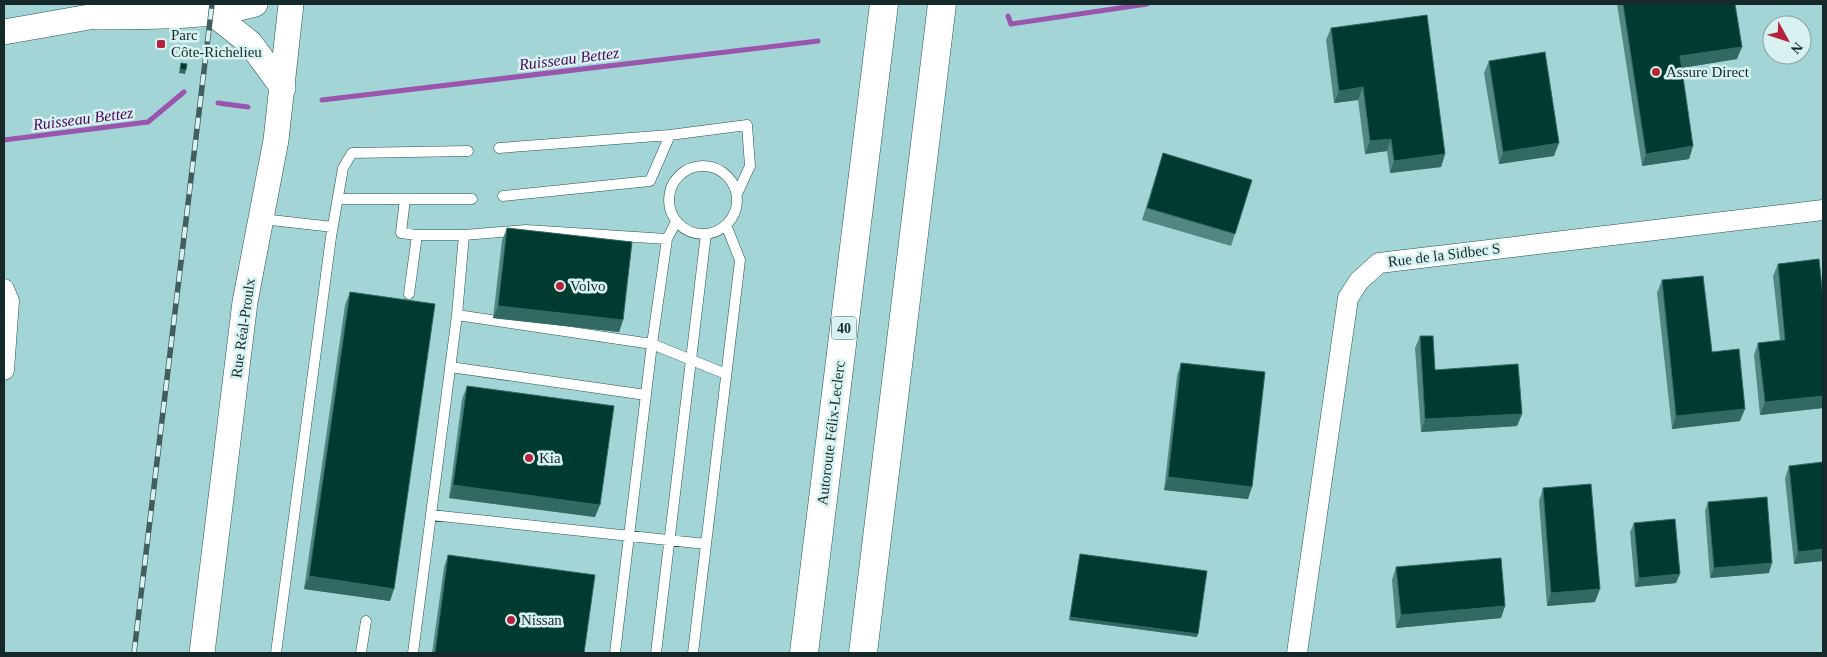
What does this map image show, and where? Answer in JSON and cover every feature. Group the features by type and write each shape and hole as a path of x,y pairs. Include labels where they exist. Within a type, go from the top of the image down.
{"highway":[{"name":"Autoroute Félix-Leclerc","path":"804,653 884,4"},
{"path":"863,653 942,4"}],"street":[{"path":"4,32 96,17 154,4"},
{"path":"96,17 172,16 212,13 234,10 255,4"},
{"name":"Rue Réal-Proulx","path":"202,653 245,302 274,154 283,88 291,4"},
{"path":"212,13 250,42 283,88"},
{"name":"Rue de la Sidbec S","path":"1298,653 1348,298 1359,281 1379,263 1823,210"},
{"path":"4,289 9,301 4,370"}],"lane":[{"path":"499,148 670,135 747,125 750,166 737,194 737,206 726,225 706,234 685,229 676,222 668,201 670,190 675,180 683,172 694,166 711,167 726,174 737,194"},
{"path":"503,196 650,181 670,135"},
{"path":"276,653 333,228 343,168 352,153 468,151"},
{"path":"338,199 472,199"},
{"path":"405,199 401,234 464,235 526,230 667,239"},
{"path":"262,219 333,228"},
{"path":"615,653 652,344 667,239 676,222"},
{"path":"693,653 740,260 726,225"},
{"path":"656,653 706,234"},
{"path":"409,294 416,235"},
{"path":"412,653 457,315 464,235"},
{"path":"457,315 652,344 726,374"},
{"path":"450,367 646,394"},
{"path":"431,515 706,544"},
{"path":"362,653 366,621"}],"building":[{"path":"1623,4 1735,4 1742,47 1680,56 1693,146 1646,154"},
{"path":"1427,15 1445,154 1394,161 1391,139 1370,141 1363,87 1339,91 1331,28"},
{"path":"1545,52 1559,143 1503,152 1489,61"},
{"path":"181,63 187,64 186,70 180,69"},
{"path":"1163,153 1252,180 1235,234 1147,208"},
{"name":"Volvo","path":"507,228 632,242 623,320 498,306"},
{"path":"1819,259 1823,298 1823,396 1765,402 1758,343 1785,340 1778,264"},
{"path":"1703,276 1712,352 1739,349 1745,409 1676,416 1662,280"},
{"path":"350,292 435,304 394,589 309,576"},
{"path":"1420,336 1433,336 1435,370 1518,364 1522,414 1425,419"},
{"path":"1181,363 1265,372 1252,487 1168,477"},
{"name":"Kia","path":"467,386 614,406 600,505 453,485"},
{"path":"1823,462 1823,549 1798,552 1789,466"},
{"path":"1591,484 1600,589 1551,593 1543,488"},
{"path":"1767,497 1772,563 1714,568 1708,502"},
{"path":"1675,519 1680,574 1639,578 1634,523"},
{"path":"1080,554 1207,571 1198,634 1070,617"},
{"name":"Nissan","path":"448,555 595,575 584,653 435,653"},
{"path":"1501,558 1505,606 1401,615 1396,567"}],"waterway":[{"name":"Ruisseau Bettez","path":"1008,16 1011,24 1147,4"},
{"name":"Ruisseau Bettez","path":"322,100 818,41"},
{"name":"Ruisseau Bettez","path":"4,140 148,122 184,92"},
{"name":"Ruisseau Bettez","path":"218,103 248,107"}],"railway":[{"path":"134,653 212,4"}],"place":[{"name":"Parc Côte-Richelieu","path":"161,44"},
{"name":"Assure Direct","path":"1656,72"},
{"name":"Volvo","path":"560,286"},
{"name":"Kia","path":"529,458"},
{"name":"Nissan","path":"511,620"}]}
